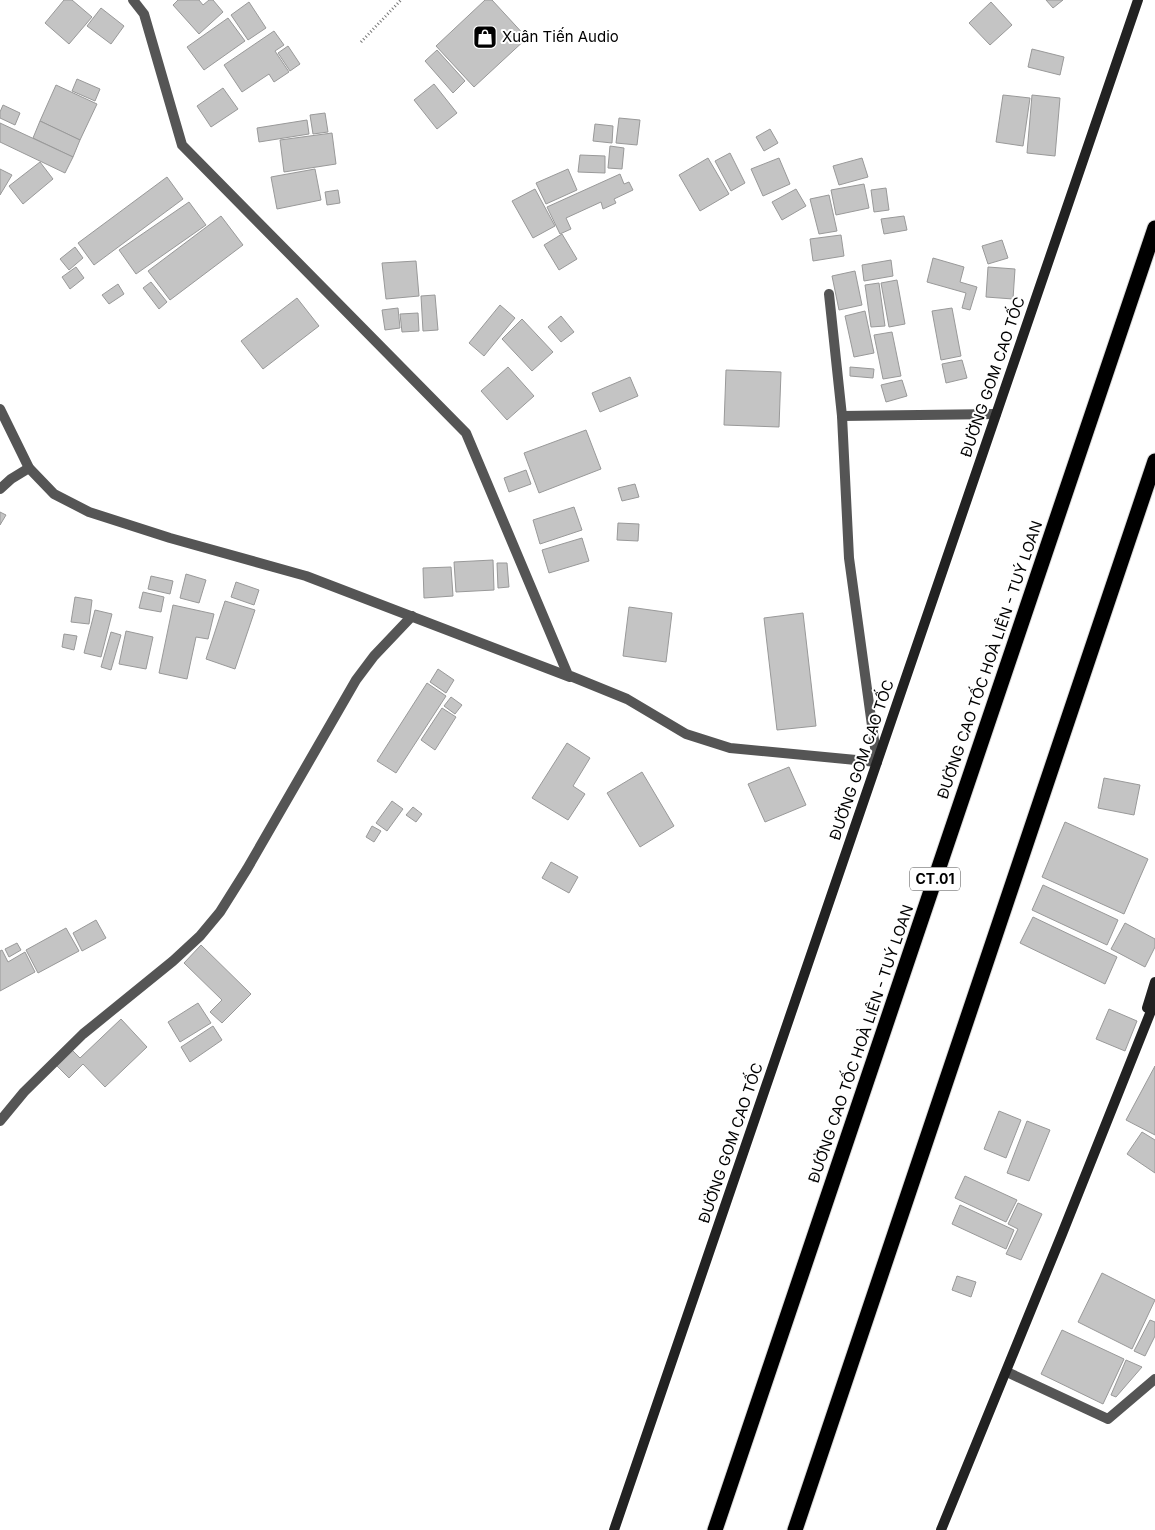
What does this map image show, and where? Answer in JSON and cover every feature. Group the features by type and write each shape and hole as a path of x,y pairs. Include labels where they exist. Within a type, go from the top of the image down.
{"highway":[{"name":"ĐƯỜNG CAO TỐC HOÀ LIÊN - TUÝ LOAN","path":"715,1530 1155,228"},
{"path":"795,1530 1155,461"}],"main road":[{"name":"ĐƯỜNG GOM CAO TỐC","path":"614,1530 1138,0"},
{"path":"1127,1074 1155,982"},
{"path":"941,1530 1007,1372 1155,1001"}],"street":[{"path":"133,0 144,14 182,145 466,433 568,675 627,699 686,734 730,748 877,762 848,558 842,416 829,294"},
{"path":"0,409 29,468 54,494 89,512 170,538 306,576 627,699"},
{"path":"842,416 996,414"},
{"path":"0,489 11,479 29,468"},
{"path":"0,1121 24,1092 83,1034 173,961 200,936 220,912 248,869 356,680 374,656 412,616"},
{"path":"1007,1372 1108,1419 1155,1379"}],"path":[{"path":"361,42 401,0"}],"building":[{"path":"64,0 72,0 92,17 69,44 45,23"},
{"path":"178,0 199,0 203,5 209,0 213,0 223,12 199,34 173,5"},
{"path":"485,0 492,0 527,38 474,87 436,46"},
{"path":"1046,0 1063,0 1053,8"},
{"path":"249,2 266,28 248,40 231,15"},
{"path":"991,2 1012,25 990,45 969,23"},
{"path":"101,8 124,26 111,44 87,26"},
{"path":"228,18 245,41 204,70 187,47"},
{"path":"274,31 284,45 275,51 289,72 274,82 269,74 242,92 224,65"},
{"path":"288,46 300,64 290,71 278,53"},
{"path":"1032,49 1064,57 1060,75 1028,67"},
{"path":"437,50 465,81 453,93 425,61"},
{"path":"77,79 100,89 95,101 72,91"},
{"path":"434,84 457,113 437,129 414,100"},
{"path":"56,85 97,104 80,140 40,121"},
{"path":"223,88 238,109 211,127 197,106"},
{"path":"1003,95 1030,98 1023,146 996,142"},
{"path":"1032,95 1060,98 1055,156 1027,153"},
{"path":"3,105 20,113 15,125 0,118"},
{"path":"325,113 328,132 313,134 310,115"},
{"path":"619,118 640,120 637,145 616,143"},
{"path":"307,120 309,134 259,142 257,128"},
{"path":"40,121 80,140 73,157 33,138"},
{"path":"0,123 73,157 65,173 0,142"},
{"path":"595,124 613,126 612,143 593,141"},
{"path":"770,129 778,143 764,151 756,137"},
{"path":"332,133 336,164 284,172 280,140"},
{"path":"610,146 624,148 622,169 608,168"},
{"path":"730,153 745,183 731,191 715,161"},
{"path":"580,155 605,156 605,173 578,172"},
{"path":"708,158 729,194 700,211 679,175"},
{"path":"779,158 790,184 763,196 751,169"},
{"path":"862,158 868,177 839,185 833,166"},
{"path":"40,162 53,179 23,204 9,186"},
{"path":"0,169 12,175 0,195"},
{"path":"315,169 321,200 277,209 271,177"},
{"path":"568,169 577,190 546,204 536,183"},
{"path":"620,174 624,184 629,182 633,190 614,199 616,203 603,209 601,202 566,218 571,229 560,234 547,207"},
{"path":"167,177 183,199 94,265 78,243"},
{"path":"864,184 869,208 836,215 831,190"},
{"path":"886,188 889,210 874,212 871,190"},
{"path":"535,189 555,226 533,238 512,201"},
{"path":"796,189 806,206 782,220 772,202"},
{"path":"338,190 340,203 327,205 325,192"},
{"path":"829,195 837,231 819,234 810,199"},
{"path":"189,202 206,225 136,274 119,250"},
{"path":"221,216 243,245 170,300 148,271"},
{"path":"904,216 907,230 884,234 881,219"},
{"path":"562,234 577,259 559,270 544,245"},
{"path":"841,235 844,256 813,261 810,239"},
{"path":"1002,240 1008,258 988,264 982,246"},
{"path":"75,247 83,258 69,270 60,259"},
{"path":"933,258 964,267 960,282 977,287 970,310 962,308 966,293 927,282"},
{"path":"891,260 893,276 864,281 862,265"},
{"path":"416,261 419,296 386,299 382,263"},
{"path":"76,267 84,278 70,289 62,277"},
{"path":"988,267 1015,269 1013,299 986,297"},
{"path":"855,271 862,305 839,310 832,276"},
{"path":"897,280 905,324 889,327 881,283"},
{"path":"151,282 167,302 159,309 143,288"},
{"path":"879,283 885,326 871,327 865,285"},
{"path":"118,284 124,294 109,304 102,295"},
{"path":"435,295 438,330 423,331 421,296"},
{"path":"297,298 319,326 263,369 241,341"},
{"path":"500,305 515,318 484,356 469,343"},
{"path":"398,308 400,328 385,330 382,310"},
{"path":"952,308 961,356 941,360 932,311"},
{"path":"865,311 874,353 854,357 845,316"},
{"path":"418,313 419,331 402,332 400,314"},
{"path":"561,316 574,332 561,342 548,327"},
{"path":"522,319 553,352 532,371 502,339"},
{"path":"892,332 901,376 883,379 874,335"},
{"path":"962,360 967,378 946,383 942,364"},
{"path":"508,367 534,396 507,420 481,391"},
{"path":"850,367 874,369 873,378 850,376"},
{"path":"726,370 781,372 779,427 724,425"},
{"path":"630,377 638,396 600,412 592,393"},
{"path":"902,380 907,396 886,402 881,385"},
{"path":"586,430 601,469 539,493 524,453"},
{"path":"526,470 531,484 509,492 504,478"},
{"path":"635,484 639,497 622,501 618,488"},
{"path":"574,507 582,530 540,544 533,520"},
{"path":"0,512 6,515 0,525"},
{"path":"618,523 639,524 638,541 617,540"},
{"path":"582,538 589,561 549,573 542,550"},
{"path":"493,560 494,590 456,592 454,562"},
{"path":"497,563 507,563 509,587 498,588"},
{"path":"451,567 453,596 424,598 423,568"},
{"path":"186,574 206,580 199,603 180,598"},
{"path":"151,576 173,581 170,594 148,589"},
{"path":"236,582 259,590 254,605 231,597"},
{"path":"143,592 164,597 161,612 139,608"},
{"path":"75,597 92,600 89,624 71,622"},
{"path":"225,601 255,610 235,669 206,659"},
{"path":"173,605 214,614 208,639 196,637 187,679 159,673"},
{"path":"629,607 672,613 666,662 623,656"},
{"path":"95,610 112,614 101,657 84,653"},
{"path":"803,613 816,726 777,730 764,618"},
{"path":"126,631 153,637 146,669 119,664"},
{"path":"111,632 121,635 111,670 101,667"},
{"path":"64,634 77,636 74,650 62,647"},
{"path":"438,669 454,680 446,693 430,682"},
{"path":"427,683 446,696 396,773 377,761"},
{"path":"451,697 462,705 455,714 444,706"},
{"path":"442,708 456,717 435,750 421,740"},
{"path":"567,743 590,758 573,786 585,794 568,820 532,798"},
{"path":"789,767 806,805 765,822 748,784"},
{"path":"642,772 674,826 640,847 607,793"},
{"path":"1104,778 1140,785 1134,815 1098,808"},
{"path":"392,801 403,809 387,831 376,823"},
{"path":"413,807 422,814 416,822 406,815"},
{"path":"1065,822 1148,859 1124,914 1042,877"},
{"path":"372,826 381,831 374,842 366,837"},
{"path":"551,862 578,877 569,893 542,878"},
{"path":"1043,885 1118,920 1107,945 1032,910"},
{"path":"1033,917 1117,957 1105,984 1020,943"},
{"path":"96,920 106,938 82,951 73,933"},
{"path":"1125,923 1155,939 1155,947 1145,967 1111,949"},
{"path":"66,928 79,951 38,973 26,950"},
{"path":"17,943 21,950 9,957 5,949"},
{"path":"201,945 251,994 222,1023 210,1012 222,1000 184,963"},
{"path":"2,950 8,962 25,952 35,972 0,991 0,951"},
{"path":"198,1003 211,1023 180,1042 168,1022"},
{"path":"1109,1009 1137,1021 1125,1051 1096,1039"},
{"path":"121,1019 147,1047 105,1087 83,1064 69,1078 55,1064 71,1049 80,1058"},
{"path":"213,1026 222,1040 190,1062 181,1047"},
{"path":"1155,1066 1155,1135 1126,1120"},
{"path":"999,1111 1021,1120 1006,1158 984,1149"},
{"path":"1027,1121 1050,1130 1029,1181 1007,1173"},
{"path":"1142,1132 1155,1140 1155,1173 1127,1154"},
{"path":"965,1176 1017,1200 1006,1222 955,1198"},
{"path":"1018,1203 1042,1214 1021,1260 1006,1254 1018,1229 1008,1224"},
{"path":"960,1205 1014,1230 1006,1249 952,1224"},
{"path":"1102,1273 1155,1300 1132,1349 1078,1322"},
{"path":"957,1276 976,1282 971,1297 952,1290"},
{"path":"1150,1320 1155,1322 1155,1336 1145,1356 1134,1351"},
{"path":"1062,1330 1124,1359 1103,1404 1041,1374"},
{"path":"1126,1360 1142,1367 1116,1397 1111,1395"}],"place":[{"name":"Xuân Tiến Audio","path":"485,37"}]}
